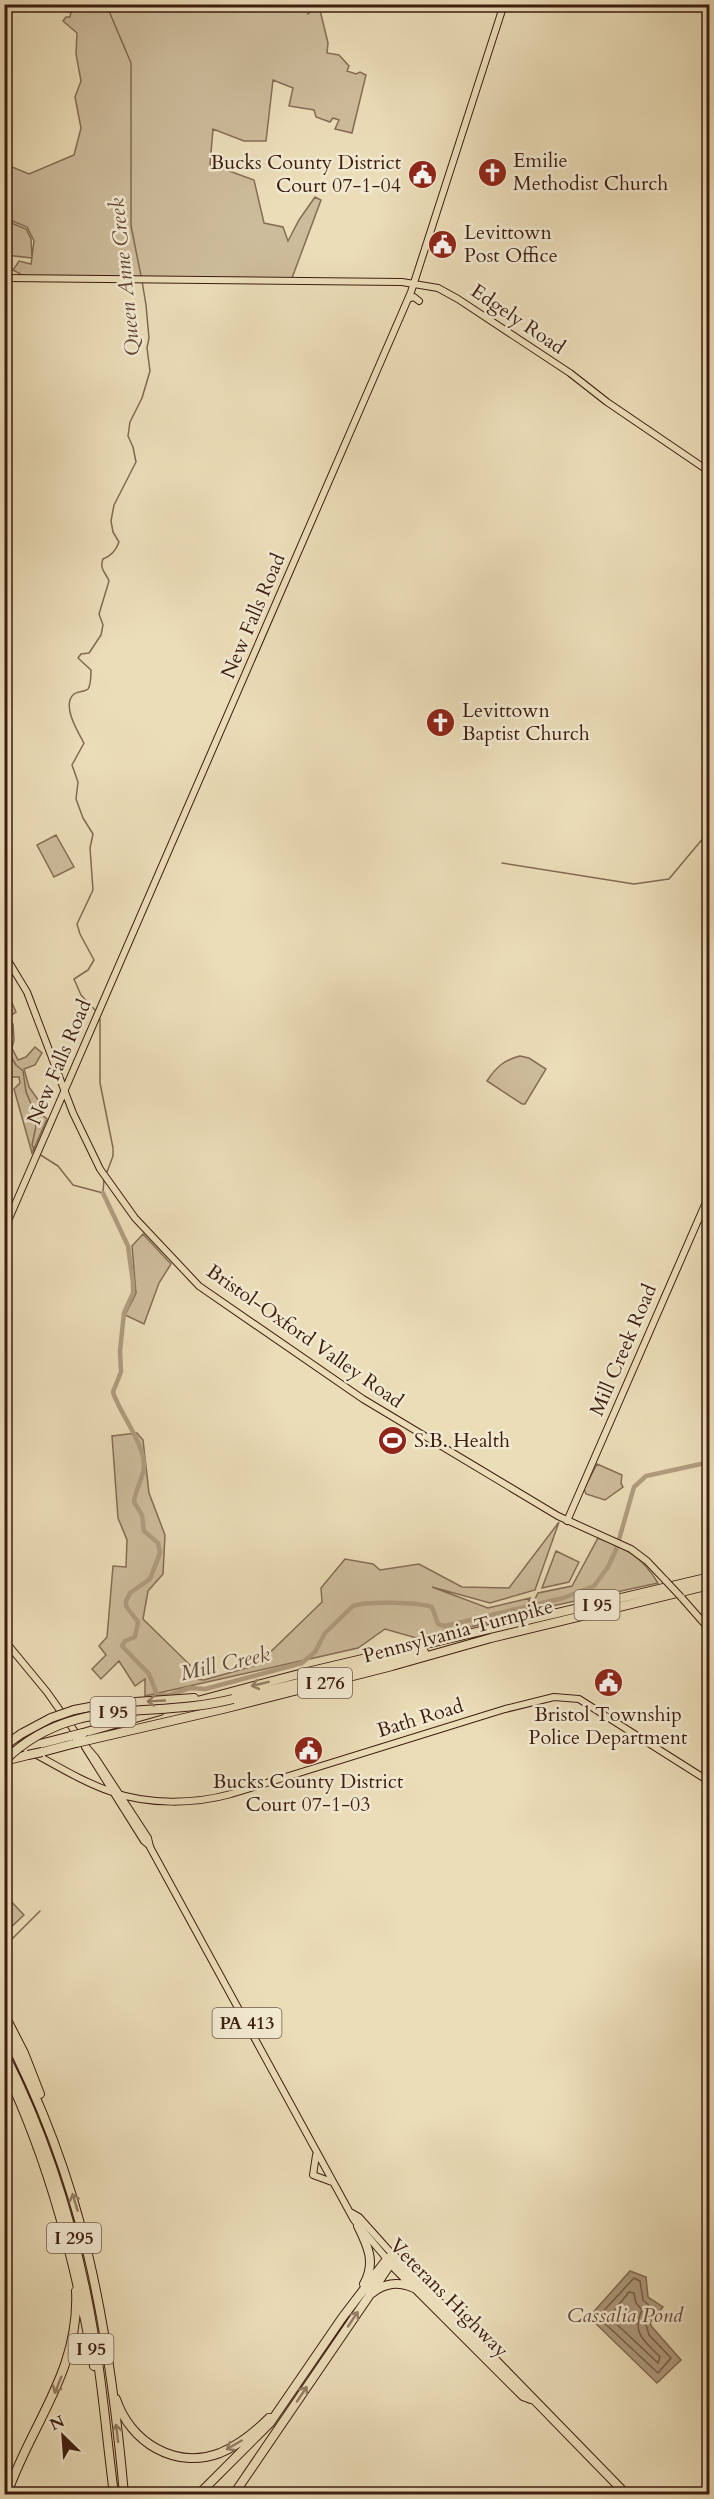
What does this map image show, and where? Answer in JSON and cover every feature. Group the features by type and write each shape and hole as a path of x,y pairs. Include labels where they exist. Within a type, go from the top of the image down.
{"highway":[{"name":"Pennsylvania Turnpike","path":"4,1761 42,1752 216,1695 710,1577"},
{"name":"Pennsylvania Turnpike","path":"4,1754 32,1746 80,1739 392,1666 490,1638 710,1585"},
{"name":"I 95","path":"4,1761 43,1732 83,1716 193,1707 490,1638"},
{"name":"I 95","path":"4,1746 51,1718 74,1710 121,1703 190,1699 216,1695"},
{"name":"I 95","path":"4,2014 32,2072 76,2205 91,2262 103,2320 124,2494"},
{"path":"4,2031 56,2144"},
{"name":"I 295","path":"4,2054 42,2139 70,2222 92,2322 106,2433"},
{"name":"I 95","path":"4,2067 20,2100 51,2182 74,2266 106,2433 114,2494"},
{"path":"4,2073 20,2100"},
{"path":"199,2494 257,2438 292,2392 365,2281 370,2267 369,2250 358,2226"},
{"path":"342,2318 390,2259"},
{"path":"234,2494 369,2296 390,2259"},
{"name":"Veterans Highway","path":"390,2259 417,2290 523,2396 531,2399"},
{"name":"Veterans Highway","path":"390,2259 528,2392 531,2399 626,2494"},
{"path":"7,2494 55,2393 66,2364 75,2317 74,2266"},
{"path":"369,2296 393,2283 417,2290"},
{"path":"111,2383 123,2416 137,2435 160,2451 186,2457 213,2455 236,2444 265,2422 292,2392"}],"main road":[{"name":"New Falls Road","path":"4,1230 414,283 504,4"},
{"name":"Edgely Road","path":"4,278 414,283 438,288 570,373 607,402 710,472"},
{"path":"407,299 414,297 420,301"},
{"name":"Bristol-Oxford Valley Road","path":"4,954 30,999 87,1146 100,1169 143,1227 192,1279 215,1299 269,1332 347,1389 567,1521 619,1543 643,1557 710,1630"},
{"path":"59,1075 66,1076 73,1071"},
{"path":"58,1107 64,1105 71,1107"},
{"name":"Mill Creek Road","path":"567,1521 710,1193"},
{"name":"Veterans Highway","path":"4,1640 53,1700 101,1775 133,1814 148,1838 150,1847 333,2183 358,2226 390,2259"},
{"name":"Bath Road","path":"4,1738 92,1783 117,1793 180,1801 225,1796 505,1709 561,1696 579,1699 590,1704 710,1782"},
{"name":"Veterans Highway","path":"80,1739 89,1748 144,1841 150,1847"},
{"path":"92,1783 100,1779 101,1775"},
{"path":"133,1814 131,1802 136,1797"},
{"path":"316,2151 316,2168 313,2175 324,2177 333,2183"},
{"name":"Veterans Highway","path":"352,2213 359,2217 390,2259"}],"shaded area":[{"path":"65,5 308,5 306,8 308,14 314,9 320,10 328,43 327,53 339,55 349,66 347,71 366,75 352,133 335,129 339,120 333,118 330,122 316,117 314,110 289,106 293,88 273,80 266,141 244,141 213,129 210,164 254,180 264,223 283,227 288,241 315,197 321,200 292,278 45,277 22,275 13,270 19,261 31,264 32,258 5,255 5,226 9,222 26,229 31,239 32,257 34,241 27,227 10,220 5,224 5,164 29,174 74,155 81,128 75,97 81,81 76,54 77,33 63,21 66,17 70,17 71,12 65,11"},
{"path":"56,835 74,867 54,877 37,845"},
{"path":"9,996 16,1012 5,1020 5,997"},
{"path":"5,1020 13,1024 12,1048 18,1060 26,1057 35,1047 42,1053 35,1065 24,1069 29,1087 39,1101 40,1113 47,1119 32,1153 14,1089 20,1083 19,1077 10,1077 5,1068"},
{"path":"520,1056 529,1058 546,1069 525,1104 487,1081 501,1065"},
{"path":"143,1234 171,1264 159,1283 144,1324 125,1315 136,1293 132,1246"},
{"path":"137,1433 143,1440 149,1493 165,1535 163,1574 148,1591 143,1619 190,1665 187,1670 195,1679 204,1680 257,1665 322,1602 321,1588 345,1559 373,1564 380,1570 419,1564 462,1587 509,1588 559,1522 535,1590 490,1603 432,1587 488,1608 530,1598 524,1614 420,1639 385,1629 358,1648 145,1696 145,1679 135,1686 119,1661 101,1679 92,1669 106,1655 99,1646 107,1637 113,1566 126,1567 127,1540 118,1518 112,1436"},
{"path":"597,1464 622,1475 623,1487 605,1500 586,1494 584,1489"},
{"path":"598,1538 617,1545 640,1560 658,1583 529,1611 538,1593 572,1586"},
{"path":"556,1551 579,1562 569,1582 542,1588"},
{"path":"4,1894 24,1915 5,1930"}],"water":[{"name":"Cassalia Pond","path":"630,2271 646,2277 648,2297 663,2307 650,2323 681,2360 657,2383 589,2317"}],"waterway":[{"name":"Queen Anne Creek","path":"106,4 131,63 131,226 141,276"},
{"name":"Queen Anne Creek","path":"95,1010 81,995 74,979 88,970 94,960 77,924 93,890 90,848 93,834 83,818 76,799 78,782 72,765 84,743 72,718 69,705 74,694 87,690 90,685 91,670 78,658 81,654 89,653 101,635 103,625 99,614 109,581 102,568 102,562 115,551 119,542 113,532 111,521 114,505 136,462 128,436 130,422 142,398 150,371 147,348 149,338 142,281"},
{"path":"502,863 634,884 669,879 710,830"},
{"name":"Queen Anne Creek","path":"100,1019 100,1083 113,1148 113,1156 107,1172"},
{"name":"Mill Creek","path":"4,1025 8,1036 5,1047 16,1065 23,1071 26,1092 32,1106 36,1126 32,1145 35,1151"},
{"name":"Mill Creek","path":"39,1154 58,1166 73,1185 103,1193 104,1179"},
{"name":"Mill Creek","path":"103,1193 128,1246 133,1283 133,1293 124,1313 120,1351 121,1372 113,1392 143,1456 144,1470 134,1502 142,1515 144,1531 158,1543 160,1553 150,1579 130,1593 126,1601 126,1606 138,1622 135,1637 125,1641 122,1646 149,1674 157,1695 169,1695 190,1688 205,1689 302,1663 315,1652 325,1633 353,1606 360,1604 425,1605 432,1607 438,1624 445,1626 563,1598 594,1586 608,1567 616,1550 634,1487 646,1476 710,1462"},
{"path":"4,1947 40,1911"}],"place":[{"name":"Emilie Methodist Church","path":"492,172"},
{"name":"Bucks County District Court 07-1-04","path":"422,174"},
{"name":"Levittown Post Office","path":"443,244"},
{"name":"Levittown Baptist Church","path":"441,722"},
{"name":"S.B. Health","path":"393,1440"},
{"name":"Bristol Township Police Department","path":"608,1683"},
{"name":"Bucks County District Court 07-1-03","path":"308,1751"}]}
